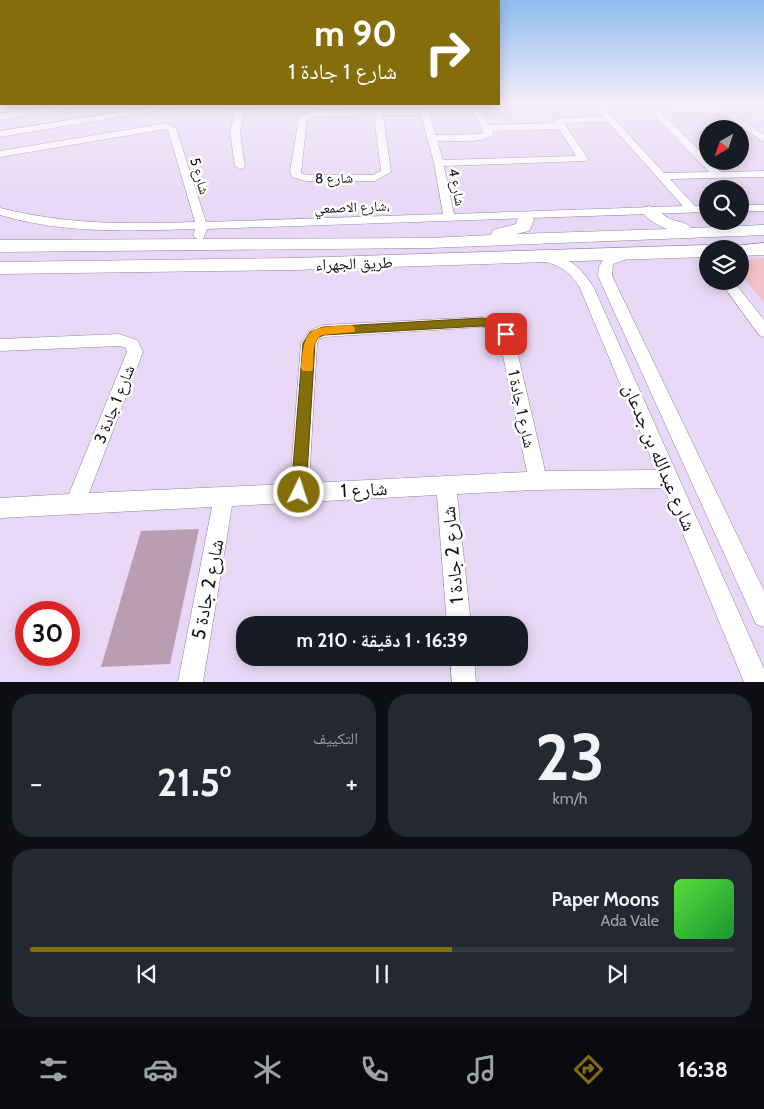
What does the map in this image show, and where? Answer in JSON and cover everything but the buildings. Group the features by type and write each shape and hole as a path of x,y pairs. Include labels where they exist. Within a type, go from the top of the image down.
{"highway":[{"path":"649,211 655,218 669,225 708,232"},
{"path":"468,241 514,231 523,227 526,220 525,216"},
{"name":"طريق الجهراء","path":"2,244 196,245 468,241 764,230"},
{"path":"749,250 764,249"},
{"name":"طريق الجهراء","path":"0,268 294,264 699,253"}],"street":[{"name":"شارع 5","path":"0,154 123,133"},
{"name":"شارع 5","path":"173,133 202,227"},
{"path":"235,133 240,166"},
{"name":"شارع 8","path":"301,133 294,172 296,175 306,178 375,178 383,175 386,172 381,133"},
{"name":"شارع 4","path":"430,133 439,163 449,218"},
{"path":"432,138 485,136 488,133"},
{"path":"439,163 583,159 565,133"},
{"path":"622,133 692,210"},
{"path":"676,133 718,175"},
{"path":"661,176 764,174"},
{"path":"749,208 764,208"},
{"name":"شارع الاصمعي،","path":"0,211 34,220 90,228 202,227 699,210"},
{"path":"217,244 222,226"},
{"path":"196,245 202,227"},
{"name":"شارع عبدالله بن جدعان","path":"631,254 608,261 605,267 605,276 764,616"},
{"name":"شارع عبدالله بن جدعان","path":"539,257 550,258 570,265 587,288 669,479 757,675"},
{"path":"587,288 591,284 599,283 607,286 612,291"},
{"path":"733,290 764,331"},
{"name":"شارع 1 جادة 1","path":"299,492 309,343 314,335 323,331 482,322 498,326 506,334 538,481"},
{"name":"شارع 1 جادة 3","path":"0,345 119,340 132,344 135,352 75,503"},
{"name":"شارع 1","path":"0,508 538,481 669,479"},
{"name":"شارع 2 جادة 1","path":"446,485 458,616"},
{"name":"شارع 2 جادة 5","path":"190,682 224,497"},
{"path":"463,666 464,682"}],"shaded area":[{"path":"764,258 764,303 749,284 749,259"}],"slow traffic":[{"path":"307,368 311,337 320,331 350,329"}],"route":[{"path":"299,492 309,343 311,337 320,331 482,322 498,326 506,334"}]}
